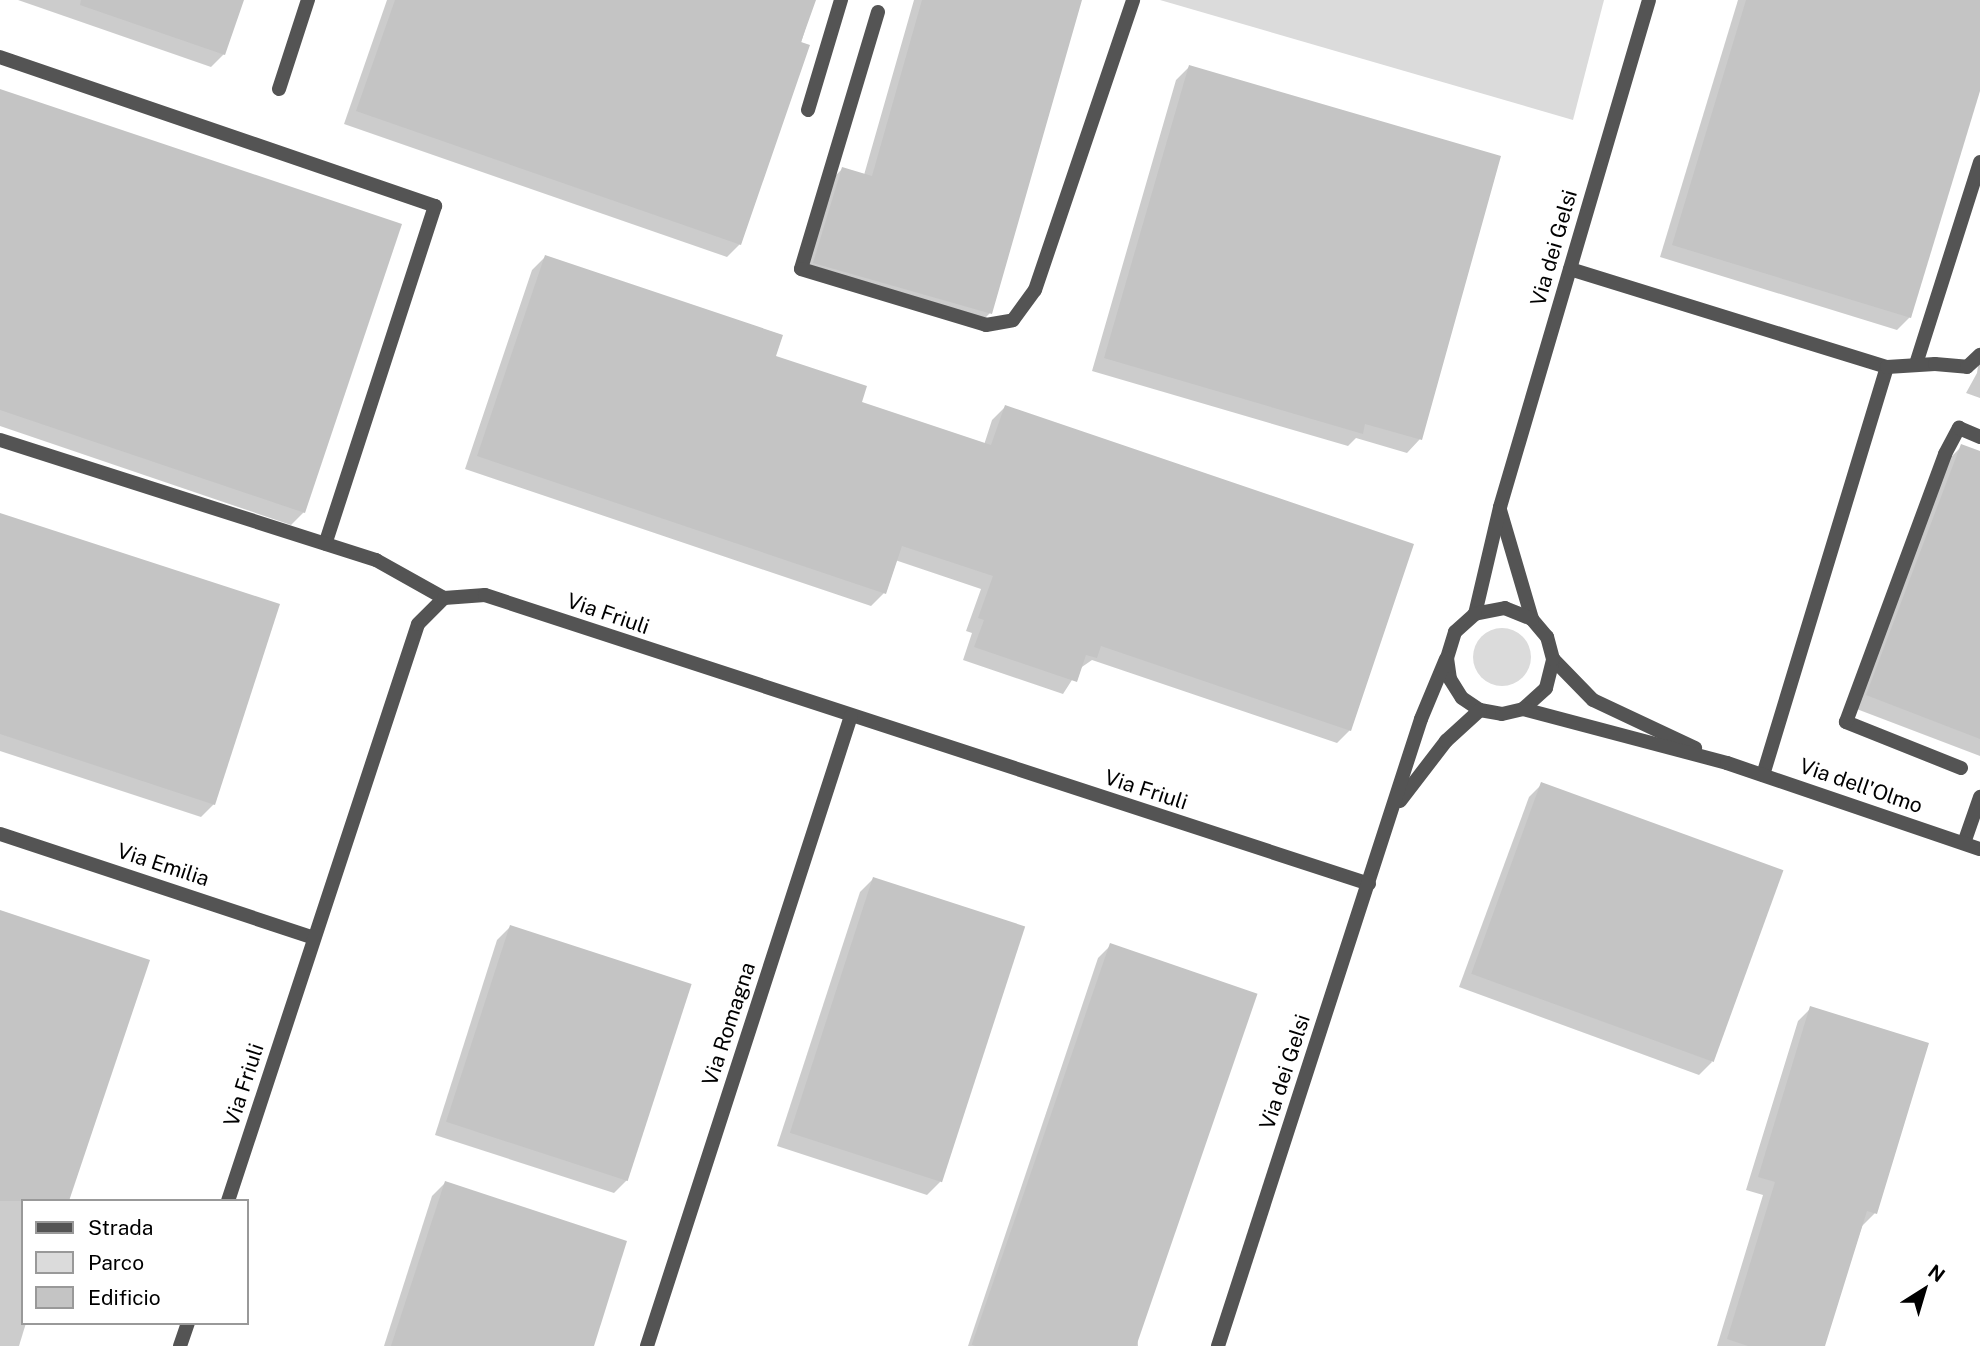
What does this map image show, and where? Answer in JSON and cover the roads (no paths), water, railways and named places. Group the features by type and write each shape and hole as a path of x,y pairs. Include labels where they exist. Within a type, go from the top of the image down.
{"street":[{"path":"279,89 308,0"},
{"path":"808,110 841,0"},
{"path":"878,12 801,270 986,325 1013,320 1035,290 1133,0"},
{"name":"Via dei Gelsi","path":"1475,614 1500,507 1649,0"},
{"path":"0,57 435,206 325,544"},
{"path":"1916,364 1980,162"},
{"path":"1570,269 1886,367 1916,364 1967,367 1980,355"},
{"path":"1763,775 1886,367"},
{"path":"1961,768 1846,722 1945,454 1959,428 1980,437"},
{"path":"0,440 376,560 444,597"},
{"path":"1500,507 1532,620"},
{"name":"Via Friuli","path":"229,1199 312,937 418,624 444,597 485,595 1369,884"},
{"path":"1505,608 1532,620 1547,637 1553,659 1546,688 1523,709 1502,714 1480,710 1462,698 1450,679 1447,658 1455,632 1475,614 1505,608"},
{"name":"Via dei Gelsi","path":"1218,1346 1422,719 1447,658"},
{"name":"Via dell'Olmo","path":"1553,659 1593,700 1727,763"},
{"name":"Via dell'Olmo","path":"1523,709 1727,763 1980,849"},
{"path":"1392,810 1446,741 1480,710"},
{"name":"Via Romagna","path":"647,1346 851,716"},
{"path":"1964,843 1980,797"},
{"name":"Via Emilia","path":"0,834 312,937"},
{"path":"180,1346 187,1325"}]}
